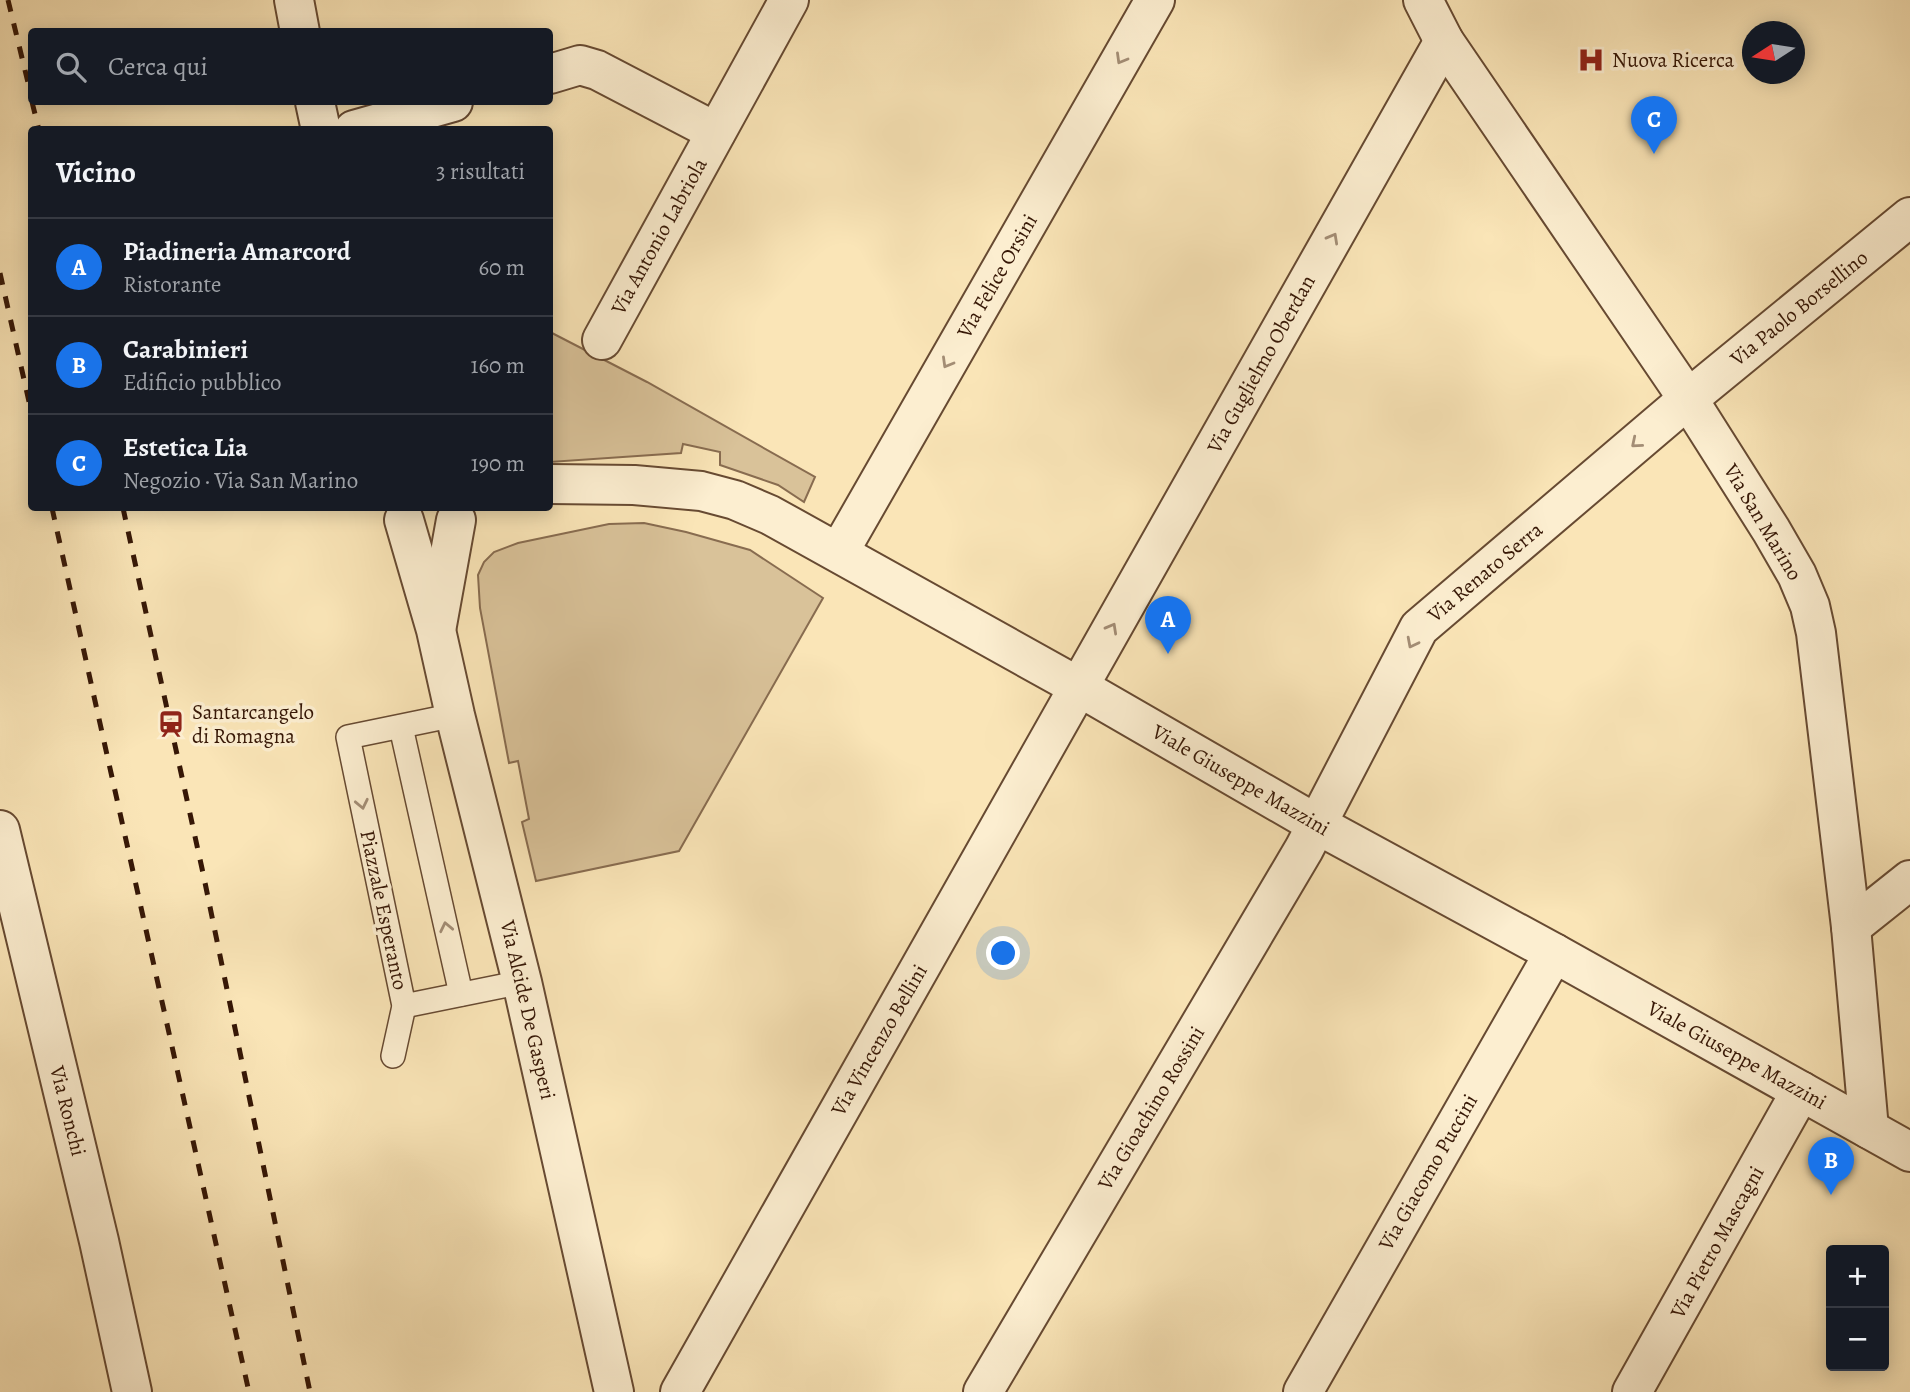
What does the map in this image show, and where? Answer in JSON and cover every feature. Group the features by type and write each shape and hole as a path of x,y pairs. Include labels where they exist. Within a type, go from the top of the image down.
{"street":[{"path":"294,0 299,28"},
{"name":"Via Antonio Labriola","path":"602,340 789,0"},
{"name":"Via Felice Orsini","path":"839,552 1155,0"},
{"name":"Via San Marino","path":"1423,0 1444,41 1688,399 1771,530 1797,575 1810,606 1816,634 1851,927 1869,1129"},
{"name":"Via Guglielmo Oberdan","path":"1079,687 1444,41"},
{"name":"Via Antonio Labriola","path":"553,73 580,65 597,69 716,132"},
{"path":"316,105 320,126"},
{"path":"368,126 442,105"},
{"name":"Via Paolo Borsellino","path":"1688,399 1910,217"},
{"name":"Via Renato Serra","path":"1318,824 1419,628 1688,399"},
{"name":"Viale Giuseppe Mazzini","path":"553,484 634,485 701,491 734,500 770,515 1318,824 1910,1152"},
{"path":"400,514 414,526 436,530 464,512"},
{"name":"Via Alcide De Gasperi","path":"436,630 464,512"},
{"name":"Via Alcide De Gasperi","path":"400,514 436,630 522,982 614,1392"},
{"name":"Via Vincenzo Bellini","path":"680,1392 1079,687"},
{"name":"Via Gioachino Rossini","path":"984,1392 1318,824"},
{"name":"Via Ronchi","path":"0,831 99,1241 132,1392"},
{"path":"1851,927 1910,880"},
{"name":"Via Giacomo Puccini","path":"1303,1392 1554,953"},
{"name":"Via Pietro Mascagni","path":"1632,1392 1801,1091"}],"lane":[{"path":"455,715 401,727 461,994"},
{"name":"Piazzale Esperanto","path":"401,727 348,737 404,1006 522,982"},
{"path":"393,1056 404,1006"}],"shaded area":[{"path":"553,334 647,382 815,477 804,502 778,485 720,465 720,452 683,444 681,453 553,462"},
{"path":"644,523 750,550 823,598 679,851 536,881 522,822 529,819 518,761 509,763 480,608 478,575 484,562 494,552 518,543 609,524"}],"railway":[{"path":"8,0 28,82"},
{"path":"33,105 38,126"},
{"path":"0,273 28,397"},
{"path":"53,511 249,1392"},
{"path":"124,511 203,873 310,1392"}],"place":[{"name":"Nuova Ricerca","path":"1591,60"},
{"name":"Estetica Lia","path":"1654,154"},
{"name":"Piadineria Amarcord","path":"1168,654"},
{"name":"Santarcangelo di Romagna","path":"171,724"},
{"name":"Carabinieri","path":"1831,1195"}]}
